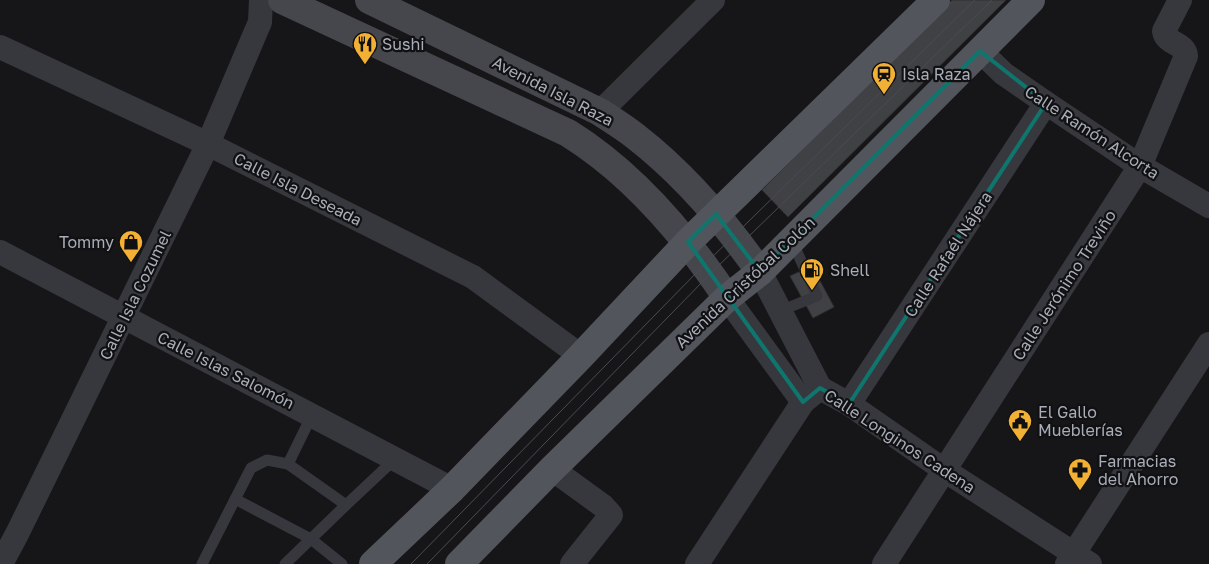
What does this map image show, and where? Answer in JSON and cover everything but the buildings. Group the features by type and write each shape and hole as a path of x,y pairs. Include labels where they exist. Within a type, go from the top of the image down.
{"main road":[{"path":"373,564 452,489 688,242 936,0"},
{"name":"Avenida Cristóbal Colón","path":"458,564 727,298 760,272 1031,0"}],"street":[{"name":"Avenida Isla Raza","path":"369,0 600,112 634,135 654,152 716,214 760,272"},
{"path":"600,112 713,0"},
{"name":"Calle Jerónimo Treviño","path":"884,564 1140,166 1186,56 1183,47 1169,41 1164,35 1164,31 1180,0"},
{"name":"Avenida Isla Raza","path":"290,2 568,133 588,145 626,177 688,242 727,298"},
{"name":"Calle Isla Cozumel","path":"1,564 9,527 124,318 208,144 261,11 290,2"},
{"name":"Calle Isla Deseada","path":"0,47 208,144 473,277 581,356"},
{"name":"Calle Ramón Alcorta","path":"980,51 1004,74 1046,103 1140,166 1209,206"},
{"name":"Calle Rafaél Nájera","path":"849,404 1046,103"},
{"name":"Calle Islas Salomón","path":"0,252 452,489"},
{"name":"Calle Longinos Cadena","path":"760,272 780,311 811,395"},
{"name":"Calle Longinos Cadena","path":"727,298 811,395 849,404 1077,560"},
{"path":"1077,560 1209,344"},
{"path":"697,564 811,395"},
{"path":"552,469 603,506 611,515 572,564"}],"lane":[{"path":"780,311 817,296 792,240"},
{"path":"288,464 312,415"},
{"path":"285,564 395,459"},
{"path":"202,564 251,468 267,460 288,464 346,505"},
{"path":"235,499 310,539 342,564"}],"highlighted area":[{"path":"980,51 1046,103 849,404 820,388 803,402 688,242 716,214 760,272"}],"tram line":[{"path":"411,564 704,265 975,0"},
{"path":"427,564 711,273 992,0"}],"place":[{"name":"Sushi","path":"365,65"},
{"name":"Isla Raza","path":"884,95"},
{"name":"Tommy","path":"131,263"},
{"name":"Shell","path":"812,291"},
{"name":"El Gallo Mueblerías","path":"1020,442"},
{"name":"Farmacias del Ahorro","path":"1080,491"}]}
